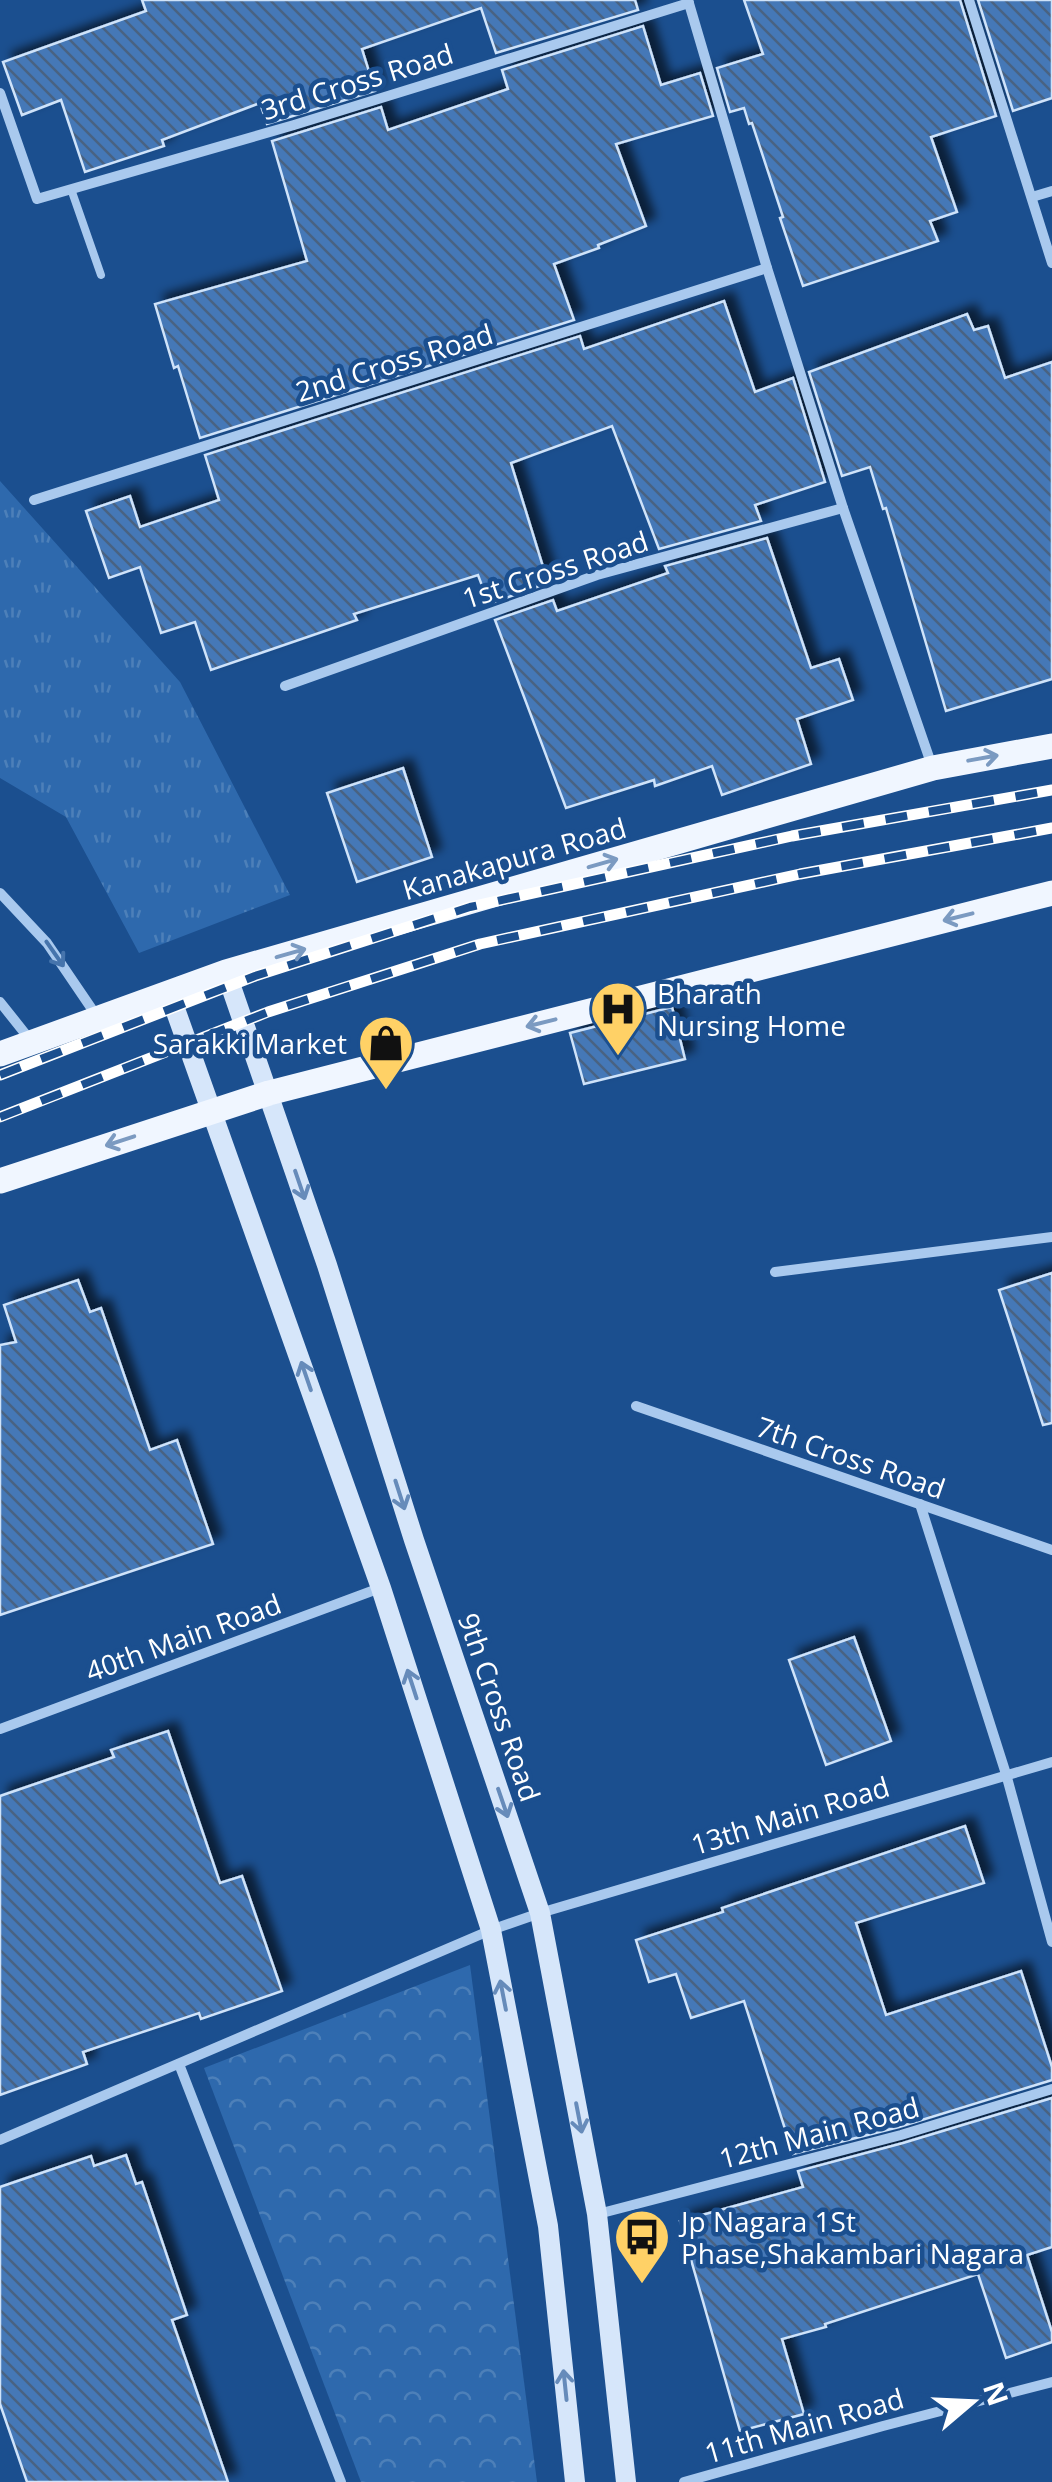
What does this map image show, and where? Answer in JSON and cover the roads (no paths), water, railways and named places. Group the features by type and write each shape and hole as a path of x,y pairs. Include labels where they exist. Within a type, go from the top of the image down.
{"main road":[{"name":"Kanakapura Road","path":"0,1054 226,972 932,768 1052,746"},
{"path":"0,1181 269,1093 1052,892"},
{"name":"9th Cross Road","path":"226,972 540,1913 597,2214 626,2482"},
{"path":"169,992 381,1588 491,1930 548,2226 575,2482"}],"street":[{"path":"969,0 1052,263"},
{"path":"688,1 843,508 932,768"},
{"name":"3rd Cross Road","path":"0,93 37,199 294,125 688,1"},
{"path":"1032,197 1052,190"},
{"name":"2nd Cross Road","path":"34,500 767,268"},
{"name":"1st Cross Road","path":"284,686 597,575 843,508"},
{"path":"2,897 48,943 98,1018"},
{"path":"0,1002 31,1042"},
{"path":"775,1272 1052,1237"},
{"name":"7th Cross Road","path":"636,1406 1052,1550"},
{"path":"920,1504 1006,1774 1052,1942"},
{"name":"40th Main Road","path":"0,1729 381,1588"},
{"name":"13th Main Road","path":"0,2140 491,1930 1052,1762"},
{"path":"179,2064 341,2482"},
{"name":"12th Main Road","path":"597,2214 901,2135 1052,2088"},
{"name":"11th Main Road","path":"684,2482 1052,2382"}],"lane":[{"path":"71,189 101,275"}],"railway":[{"path":"0,1075 255,976 470,907 792,836 1052,790"},
{"path":"0,1117 268,1012 480,944 800,874 1052,828"}],"place":[{"name":"Bharath Nursing Home","path":"618,1058"},
{"name":"Sarakki Market","path":"386,1092"},
{"name":"Jp Nagara 1St Phase,Shakambari Nagara","path":"642,2286"}]}
